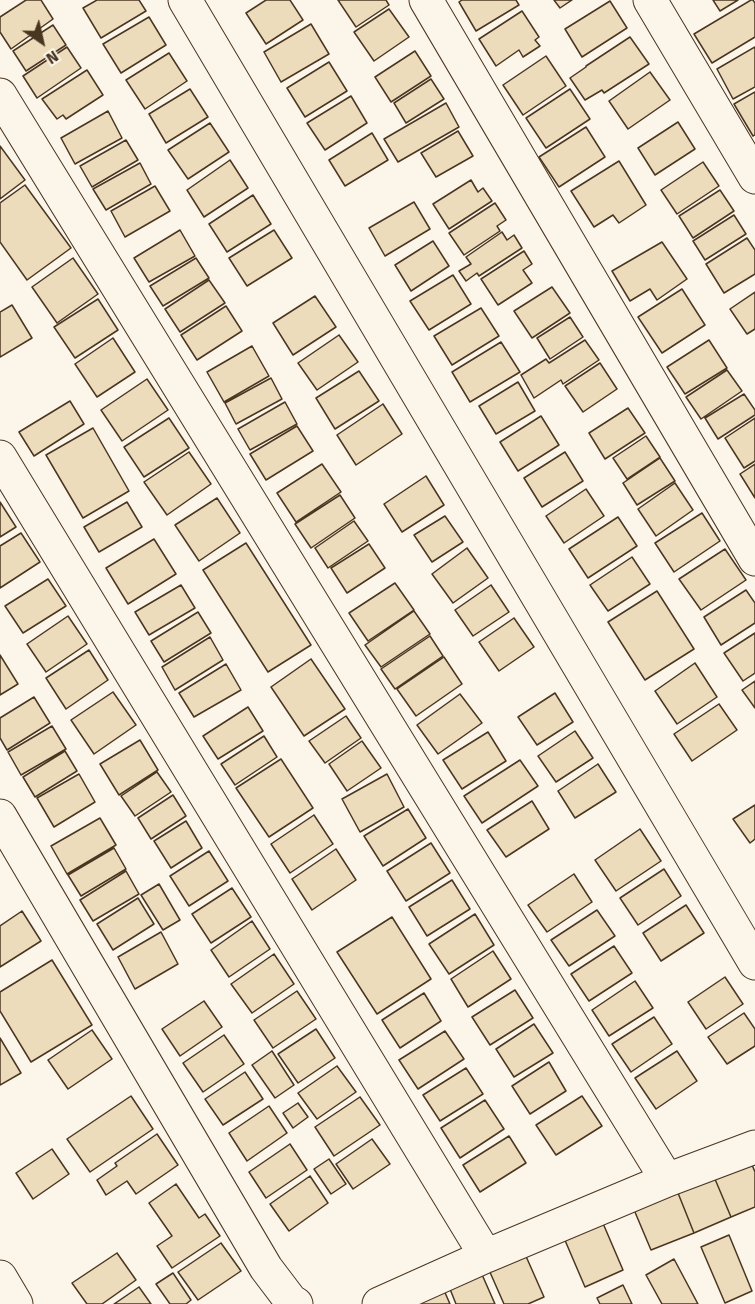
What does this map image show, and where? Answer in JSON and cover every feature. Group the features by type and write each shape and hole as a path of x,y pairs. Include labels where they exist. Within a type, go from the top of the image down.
{"street":[{"path":"185,0 755,963"},
{"path":"426,0 755,559"},
{"path":"651,0 755,177"},
{"path":"0,95 667,1180"},
{"path":"0,457 486,1256"},
{"path":"0,816 266,1268 291,1301 296,1304"},
{"path":"379,1304 667,1180 755,1148"},
{"path":"0,1277 16,1304"}],"building":[{"path":"26,0 41,0 53,19 11,49 0,32 0,17"},
{"path":"97,0 139,0 146,11 101,38 83,8"},
{"path":"266,0 290,0 303,20 266,44 246,13"},
{"path":"338,0 386,0 389,5 356,27"},
{"path":"462,0 516,0 519,5 476,31 459,2"},
{"path":"554,0 572,0 560,8"},
{"path":"713,0 738,0 720,11"},
{"path":"751,0 755,3 755,37 712,63 694,34"},
{"path":"610,1 627,28 582,57 565,29"},
{"path":"389,9 409,37 374,61 354,32"},
{"path":"522,11 539,37 535,40 540,46 523,57 519,50 496,66 479,39"},
{"path":"149,17 166,45 121,73 103,44"},
{"path":"311,24 329,54 281,82 264,52"},
{"path":"53,25 66,45 26,71 13,51"},
{"path":"630,37 649,64 604,93 602,90 585,100 570,78"},
{"path":"67,47 81,68 37,98 23,76"},
{"path":"755,47 755,87 733,99 717,69"},
{"path":"415,51 431,76 391,102 375,77"},
{"path":"169,53 187,81 145,109 126,80"},
{"path":"546,56 566,86 523,115 503,85"},
{"path":"329,62 347,91 305,117 287,88"},
{"path":"87,70 103,95 66,119 63,115 57,119 42,99"},
{"path":"650,72 670,100 628,129 609,101"},
{"path":"431,79 444,99 406,123 394,103"},
{"path":"190,89 208,117 166,143 149,114"},
{"path":"570,89 590,119 546,148 526,118"},
{"path":"755,92 755,135 753,136 734,104"},
{"path":"351,96 367,123 325,150 307,123"},
{"path":"446,103 459,127 398,162 384,139"},
{"path":"108,111 122,138 75,164 61,138"},
{"path":"678,122 695,149 655,175 638,148"},
{"path":"210,123 229,152 188,179 168,150"},
{"path":"586,127 605,157 559,187 539,157"},
{"path":"458,131 473,156 436,177 421,153"},
{"path":"372,133 388,160 345,186 329,160"},
{"path":"126,140 138,160 92,187 80,166"},
{"path":"0,146 25,180 0,199"},
{"path":"230,160 248,188 204,217 187,190"},
{"path":"619,161 646,205 619,223 613,215 594,227 571,191"},
{"path":"703,162 719,186 677,214 661,190"},
{"path":"140,163 151,184 106,210 93,189"},
{"path":"471,180 478,192 483,188 492,201 449,229 433,204"},
{"path":"25,185 71,248 27,280 0,242 0,203"},
{"path":"155,186 170,211 125,237 111,211"},
{"path":"720,190 734,211 693,238 679,216"},
{"path":"253,195 271,224 227,252 209,224"},
{"path":"414,202 430,229 385,256 369,228"},
{"path":"495,203 506,220 497,226 500,231 464,255 449,233"},
{"path":"734,215 746,234 705,260 693,241"},
{"path":"180,230 195,256 149,282 134,258"},
{"path":"274,230 292,258 247,286 229,258"},
{"path":"502,232 507,240 514,235 522,248 479,276 477,273 466,281 459,271 471,264 466,257"},
{"path":"747,238 755,250 755,274 724,293 706,264"},
{"path":"433,241 449,266 411,291 395,265"},
{"path":"662,242 687,279 657,300 650,289 630,301 612,271"},
{"path":"524,251 532,264 523,270 532,283 498,305 481,279"},
{"path":"73,258 98,294 57,323 32,287"},
{"path":"196,258 209,278 163,306 150,286"},
{"path":"453,275 471,304 429,330 410,301"},
{"path":"209,280 225,303 180,332 165,309"},
{"path":"552,287 570,313 532,338 514,311"},
{"path":"682,289 705,325 662,353 638,317"},
{"path":"755,292 755,329 747,334 730,309"},
{"path":"315,296 336,327 293,355 273,323"},
{"path":"98,299 118,330 75,358 54,327"},
{"path":"12,305 32,338 0,357 0,312"},
{"path":"226,306 242,331 197,360 181,335"},
{"path":"481,308 499,336 452,365 434,336"},
{"path":"570,317 583,337 550,359 537,338"},
{"path":"339,335 358,362 317,390 298,363"},
{"path":"113,338 135,372 97,397 75,364"},
{"path":"585,340 599,360 563,384 561,380 534,398 521,375 546,359 549,363"},
{"path":"709,340 727,368 685,394 667,367"},
{"path":"501,342 520,372 470,402 452,372"},
{"path":"252,346 269,376 224,402 207,372"},
{"path":"600,363 617,389 583,412 565,386"},
{"path":"727,370 742,391 701,419 686,397"},
{"path":"359,371 379,401 335,429 316,398"},
{"path":"271,378 282,399 236,424 225,403"},
{"path":"147,379 168,410 122,441 101,410"},
{"path":"518,382 535,411 496,434 479,406"},
{"path":"744,394 755,410 755,415 718,439 705,418"},
{"path":"70,401 84,424 34,456 19,432"},
{"path":"285,402 297,424 250,450 238,429"},
{"path":"383,404 402,434 356,465 337,435"},
{"path":"628,408 645,433 605,459 589,433"},
{"path":"541,416 559,445 518,471 500,442"},
{"path":"169,418 189,448 144,477 124,447"},
{"path":"755,418 755,461 744,468 725,438"},
{"path":"297,426 313,451 266,480 250,454"},
{"path":"93,428 129,491 83,518 46,455"},
{"path":"646,436 660,457 627,479 613,458"},
{"path":"189,452 211,484 167,515 144,482"},
{"path":"565,452 583,481 542,507 524,478"},
{"path":"660,458 675,481 637,505 623,483"},
{"path":"322,464 341,492 296,522 277,493"},
{"path":"755,464 755,498 740,474"},
{"path":"426,476 444,505 402,532 384,504"},
{"path":"675,483 693,510 656,536 638,509"},
{"path":"586,489 604,516 564,543 546,516"},
{"path":"340,495 355,518 311,548 295,524"},
{"path":"217,498 240,533 199,561 175,525"},
{"path":"0,502 16,527 0,537"},
{"path":"127,502 142,527 99,552 84,527"},
{"path":"702,513 720,541 674,572 655,543"},
{"path":"445,516 463,542 432,562 414,535"},
{"path":"618,517 637,546 588,578 569,549"},
{"path":"354,521 368,541 328,568 315,548"},
{"path":"21,533 40,562 0,588 0,546"},
{"path":"154,539 176,574 128,604 106,568"},
{"path":"246,543 311,645 268,672 203,570"},
{"path":"369,544 385,568 347,593 331,568"},
{"path":"467,548 488,578 453,603 432,574"},
{"path":"725,549 746,580 701,610 679,579"},
{"path":"632,557 650,584 608,611 590,585"},
{"path":"48,579 66,606 23,633 5,606"},
{"path":"395,583 414,610 368,641 349,613"},
{"path":"181,585 195,608 149,635 135,612"},
{"path":"491,585 509,612 473,636 455,610"},
{"path":"746,590 755,603 755,623 721,645 704,617"},
{"path":"657,591 694,649 645,680 608,622"},
{"path":"414,611 430,634 381,667 365,645"},
{"path":"198,612 211,633 164,662 151,641"},
{"path":"68,616 87,644 46,672 27,644"},
{"path":"514,618 534,647 499,671 479,642"},
{"path":"755,633 755,673 743,681 724,653"},
{"path":"430,636 443,656 395,689 381,669"},
{"path":"210,637 223,660 175,690 162,667"},
{"path":"89,650 108,680 66,709 46,678"},
{"path":"0,655 18,684 0,695"},
{"path":"444,657 462,684 416,716 397,689"},
{"path":"311,659 345,709 304,736 271,687"},
{"path":"695,663 717,697 677,724 655,691"},
{"path":"226,664 241,690 194,717 179,693"},
{"path":"755,681 755,708 742,690"},
{"path":"113,692 136,725 94,754 71,720"},
{"path":"555,693 573,722 537,745 518,717"},
{"path":"460,694 482,723 438,754 417,725"},
{"path":"34,697 50,723 7,750 0,738 0,718"},
{"path":"719,704 737,730 692,761 674,734"},
{"path":"248,707 263,731 218,759 203,736"},
{"path":"346,716 361,738 325,763 309,741"},
{"path":"52,726 66,749 21,775 8,752"},
{"path":"575,731 593,758 556,782 538,756"},
{"path":"488,732 506,761 462,789 443,760"},
{"path":"264,736 277,757 235,785 221,764"},
{"path":"140,740 158,770 119,795 100,764"},
{"path":"362,741 381,768 347,791 329,764"},
{"path":"65,751 77,771 35,797 23,777"},
{"path":"281,759 313,808 269,837 236,788"},
{"path":"520,760 538,786 482,823 464,796"},
{"path":"598,764 616,792 575,818 558,791"},
{"path":"157,772 171,792 135,816 121,796"},
{"path":"79,774 95,802 54,827 37,798"},
{"path":"387,774 404,807 360,832 342,799"},
{"path":"173,795 186,816 151,839 138,818"},
{"path":"532,801 549,829 506,857 487,830"},
{"path":"755,805 755,839 750,843 733,819"},
{"path":"408,809 426,838 383,866 364,836"},
{"path":"314,815 333,844 290,873 271,844"},
{"path":"100,818 116,845 67,874 51,846"},
{"path":"186,821 202,848 171,868 154,841"},
{"path":"640,829 661,861 616,891 595,860"},
{"path":"431,843 450,873 406,901 387,871"},
{"path":"114,848 126,869 81,896 68,875"},
{"path":"336,849 356,880 312,910 292,879"},
{"path":"209,851 228,881 189,906 170,876"},
{"path":"664,869 681,896 638,925 620,898"},
{"path":"126,871 139,894 93,921 80,900"},
{"path":"574,874 592,902 547,932 528,905"},
{"path":"452,880 470,909 427,936 409,907"},
{"path":"159,884 180,920 163,930 141,895"},
{"path":"232,888 251,917 211,943 192,914"},
{"path":"138,898 154,924 113,950 97,924"},
{"path":"686,905 704,933 661,961 643,933"},
{"path":"597,910 615,936 569,966 551,940"},
{"path":"22,911 41,941 0,967 0,926"},
{"path":"475,914 494,945 449,974 429,944"},
{"path":"392,917 431,979 377,1014 337,952"},
{"path":"252,921 270,949 229,977 211,950"},
{"path":"161,932 178,964 135,989 118,957"},
{"path":"614,946 632,973 589,1001 571,974"},
{"path":"493,951 511,979 468,1007 451,979"},
{"path":"274,954 294,984 252,1013 231,984"},
{"path":"52,960 92,1025 31,1062 0,1011 0,992"},
{"path":"725,977 743,1004 706,1029 688,1002"},
{"path":"635,981 653,1008 609,1036 592,1010"},
{"path":"515,990 533,1018 490,1045 472,1017"},
{"path":"297,991 316,1019 273,1048 254,1020"},
{"path":"424,993 441,1021 400,1048 382,1020"},
{"path":"204,1001 222,1027 180,1056 162,1029"},
{"path":"744,1013 755,1029 755,1046 727,1064 708,1037"},
{"path":"654,1017 672,1044 631,1072 612,1044"},
{"path":"534,1024 553,1053 514,1077 496,1049"},
{"path":"316,1029 335,1058 298,1083 278,1054"},
{"path":"92,1030 112,1059 68,1089 48,1060"},
{"path":"445,1031 464,1059 418,1089 399,1060"},
{"path":"224,1035 244,1064 203,1092 183,1063"},
{"path":"0,1038 21,1073 0,1085"},
{"path":"272,1051 294,1085 275,1098 252,1065"},
{"path":"677,1051 697,1081 656,1109 635,1078"},
{"path":"549,1062 566,1091 530,1114 512,1086"},
{"path":"337,1066 356,1092 317,1119 298,1093"},
{"path":"466,1068 483,1094 440,1121 423,1095"},
{"path":"245,1072 263,1099 223,1125 205,1099"},
{"path":"131,1096 153,1129 90,1172 67,1139"},
{"path":"582,1096 602,1126 556,1155 536,1125"},
{"path":"360,1097 380,1125 334,1156 315,1127"},
{"path":"485,1100 504,1129 460,1158 441,1128"},
{"path":"298,1103 308,1117 293,1128 283,1113"},
{"path":"269,1106 287,1133 247,1161 229,1133"},
{"path":"157,1134 178,1165 136,1194 127,1181 106,1195 97,1180 117,1166 115,1163"},
{"path":"509,1136 526,1163 480,1192 463,1165"},
{"path":"372,1139 390,1164 353,1189 336,1164"},
{"path":"290,1144 307,1170 266,1198 249,1172"},
{"path":"52,1149 69,1174 33,1199 16,1173"},
{"path":"749,1158 755,1172 755,1207 731,1217 712,1172"},
{"path":"329,1159 346,1184 331,1194 314,1169"},
{"path":"712,1172 731,1217 694,1233 676,1188"},
{"path":"310,1176 328,1203 289,1231 270,1204"},
{"path":"176,1184 199,1218 205,1214 220,1236 172,1268 157,1246 172,1236 149,1203"},
{"path":"676,1188 694,1233 651,1250 632,1205"},
{"path":"602,1221 623,1270 585,1287 564,1238"},
{"path":"729,1235 752,1291 725,1303 701,1247"},
{"path":"221,1243 241,1271 198,1300 178,1272"},
{"path":"117,1253 136,1280 102,1304 87,1304 72,1283"},
{"path":"525,1254 544,1297 528,1304 504,1304 489,1270"},
{"path":"674,1259 698,1304 662,1304 646,1275"},
{"path":"480,1270 495,1304 456,1304 448,1284"},
{"path":"173,1273 191,1300 186,1304 170,1304 156,1284"},
{"path":"623,1285 632,1304 600,1304 597,1298"},
{"path":"139,1287 151,1304 114,1304"},
{"path":"443,1288 450,1304 414,1304"}]}
